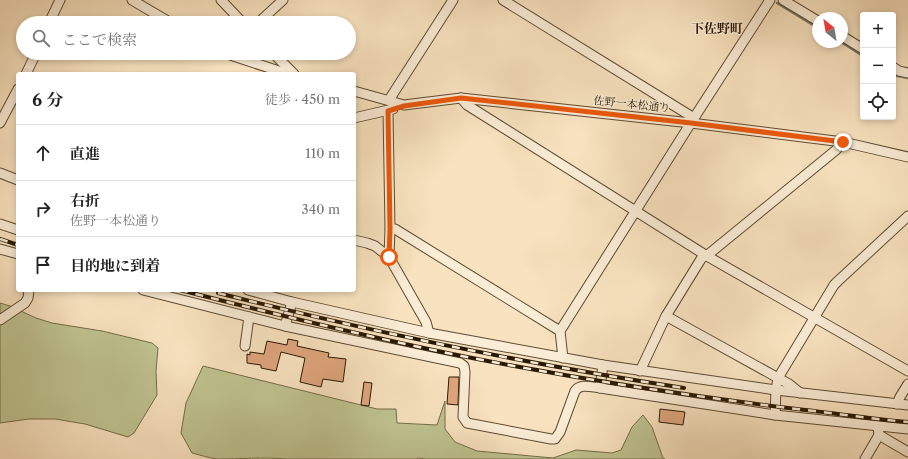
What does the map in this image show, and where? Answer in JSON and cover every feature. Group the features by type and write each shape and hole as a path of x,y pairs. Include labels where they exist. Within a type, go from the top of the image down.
{"street":[{"path":"52,16 60,0"},
{"path":"132,0 160,16"},
{"path":"221,0 236,16"},
{"path":"266,16 283,0"},
{"path":"389,100 452,0"},
{"path":"503,0 692,120"},
{"path":"563,358 560,331 692,120 770,0"},
{"path":"783,0 812,17"},
{"path":"848,40 861,48"},
{"path":"29,72 34,60"},
{"path":"246,60 279,72"},
{"path":"280,60 292,72"},
{"path":"896,68 908,73"},
{"name":"佐野一本松通り","path":"356,92 389,100 404,106 461,98 692,120 843,142 908,157"},
{"path":"0,123 16,93"},
{"path":"461,98 467,105 706,255 908,371"},
{"path":"356,118 404,106"},
{"path":"388,111 389,257"},
{"path":"640,371 666,316 701,259 836,150 843,142"},
{"path":"0,173 16,179"},
{"path":"775,415 778,378 834,286 908,216"},
{"path":"0,224 16,229"},
{"path":"390,229 395,229 560,331"},
{"path":"356,240 375,246 389,257 426,322 429,333"},
{"path":"0,249 16,253"},
{"path":"0,320 26,303 29,292"},
{"path":"255,292 292,302 429,333 603,365 776,390 908,405"},
{"path":"163,293 285,326 460,362 464,366 465,372 463,417 467,423 551,439 555,439 560,432 575,391 581,386 878,431 908,429"},
{"path":"285,326 292,302"},
{"path":"666,316 789,384 801,393"},
{"path":"246,346 249,317"},
{"path":"600,388 603,365"},
{"path":"897,404 908,384"},
{"path":"878,431 908,452"},
{"path":"865,459 878,431"}],"green space":[{"path":"0,303 52,323 102,331 152,343 158,348 156,371 157,395 134,433 128,437 85,424 55,419 29,419 0,423"},
{"path":"203,366 377,409 396,409 397,423 437,425 445,401 445,429 455,442 477,451 553,458 576,450 612,453 621,450 632,427 643,415 652,427 663,458 665,459 211,458 192,453 181,433 186,403"}],"building":[{"path":"288,339 298,341 297,346 329,353 328,357 346,359 343,382 323,379 321,387 300,382 305,358 281,352 276,371 261,368 261,365 247,363 247,354 250,355 250,352 264,354 267,341 287,345"},
{"path":"449,377 459,377 458,405 447,404"},
{"path":"364,382 372,383 369,406 361,405"},
{"path":"660,409 685,412 683,425 659,422"}],"waterway":[{"path":"777,3 812,24"},
{"path":"848,46 860,54"},
{"path":"896,76 908,78"}],"railway":[{"path":"0,239 16,244"},
{"path":"188,292 384,339 452,354 538,370 710,398 908,422"},
{"path":"218,293 334,321 508,358 684,388"}],"district":[{"name":"下佐野町","path":"717,28"}],"route":[{"path":"389,257 388,111 404,106 461,98 691,123 843,142"}]}
